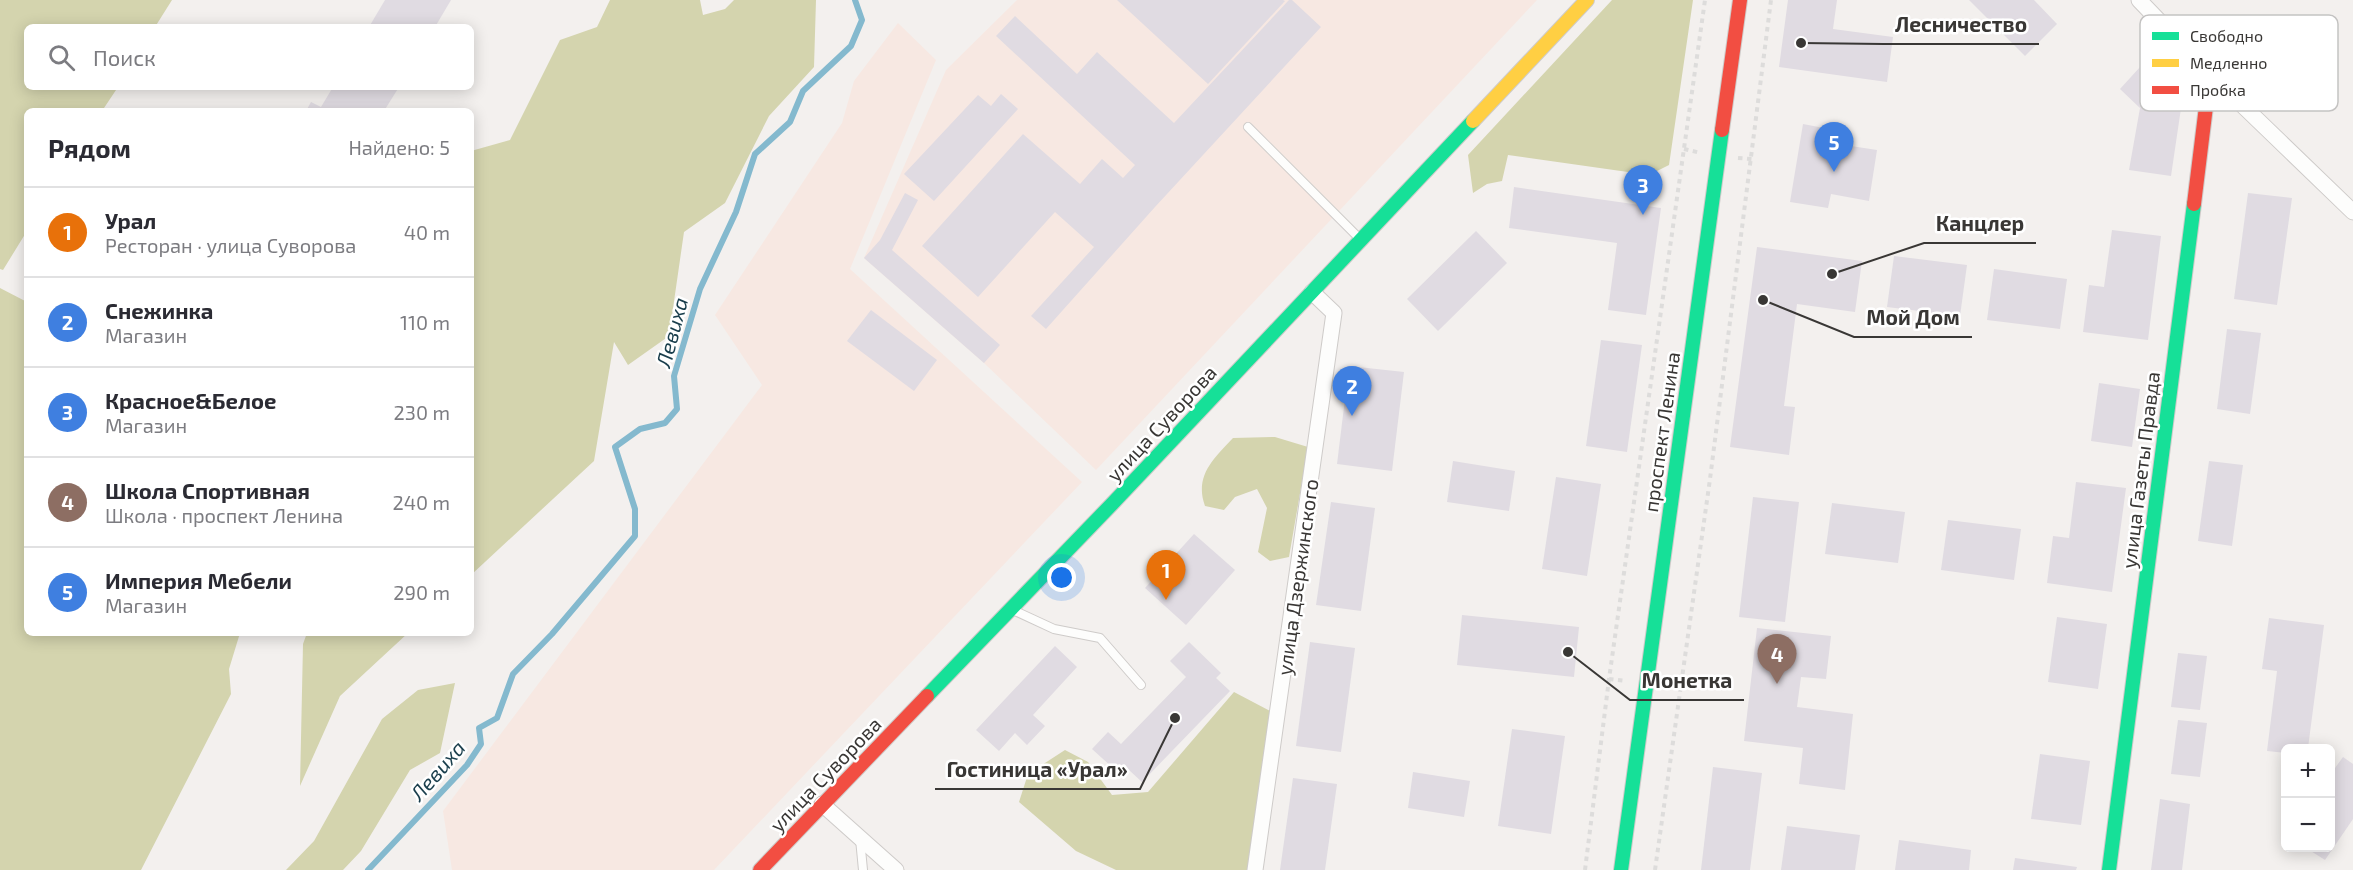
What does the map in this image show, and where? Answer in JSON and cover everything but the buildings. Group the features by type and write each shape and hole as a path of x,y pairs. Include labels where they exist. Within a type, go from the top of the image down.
{"main road":[{"name":"улица Суворова","path":"760,870 1362,240 1587,0"},
{"name":"проспект Ленина","path":"1621,870 1740,0"},
{"name":"улица Газеты Правда","path":"2109,870 2205,111"}],"street":[{"path":"2139,0 2153,15"},
{"path":"2248,111 2353,212"},
{"name":"улица Дзержинского","path":"1255,870 1334,313 1312,292"},
{"path":"822,804 896,870"}],"lane":[{"path":"1248,127 1362,240"},
{"path":"1010,609 1054,628 1100,638 1141,685"},
{"path":"860,838 863,870"}],"path":[{"path":"1585,870 1609,679 1705,0"},
{"path":"1655,870 1710,478 1771,0"}],"shaded area":[{"path":"1017,0 1537,0 1096,470 984,363 864,258 946,70"},
{"path":"898,23 936,60 850,269 1082,482 714,870 452,870 443,811 762,385 715,315 842,123 854,81"}],"green space":[{"path":"0,0 172,0 157,24 24,24 24,90 116,90 104,108 24,108 24,236 3,270 0,269"},
{"path":"610,0 700,0 703,15 725,9 734,0 816,0 814,67 769,116 725,203 684,232 669,336 628,365 614,342 594,461 474,572 474,150 510,140 560,40 597,27"},
{"path":"1612,0 1693,0 1669,165 1649,175 1508,155 1502,181 1487,184 1473,193 1468,155"},
{"path":"0,288 24,300 24,636 239,636 229,669 231,694 141,870 0,870"},
{"path":"1275,437 1308,447 1289,557 1270,561 1258,552 1267,508 1257,489 1235,497 1224,510 1205,506 1202,486 1213,460 1233,438"},
{"path":"306,636 405,636 340,696 300,786 303,644"},
{"path":"455,683 440,753 410,770 361,851 343,870 286,870 314,841 382,719 418,690"},
{"path":"1234,692 1272,712 1248,870 1116,870 1076,851 1019,802 1028,774 1065,750 1088,762 1112,795 1148,792"}],"waterway":[{"name":"Левиха","path":"368,870 467,765 481,744 479,728 497,718 513,674 552,634 635,536 635,509 615,447 640,429 665,423 677,409 674,376 700,289 736,212 755,154 790,122 803,91 851,46 862,20 855,0"}],"traffic: fast":[{"path":"927,696 1112,504 1473,121"},
{"path":"1621,870 1722,130"},
{"path":"2109,870 2194,204"}],"traffic: slow":[{"path":"1473,121 1587,0"}],"traffic: jam":[{"path":"1722,130 1740,0"},
{"path":"2194,204 2205,111"},
{"path":"760,870 927,696"}],"place":[{"name":"Лесничество","path":"1801,43"},
{"name":"Империя Мебели","path":"1834,172"},
{"name":"Красное&Белое","path":"1643,215"},
{"name":"Канцлер","path":"1832,274"},
{"name":"Мой Дом","path":"1763,300"},
{"name":"Снежинка","path":"1352,416"},
{"name":"Урал","path":"1166,600"},
{"name":"Монетка","path":"1568,652"},
{"name":"Школа Спортивная","path":"1777,684"},
{"name":"Гостиница «Урал»","path":"1175,718"}]}
